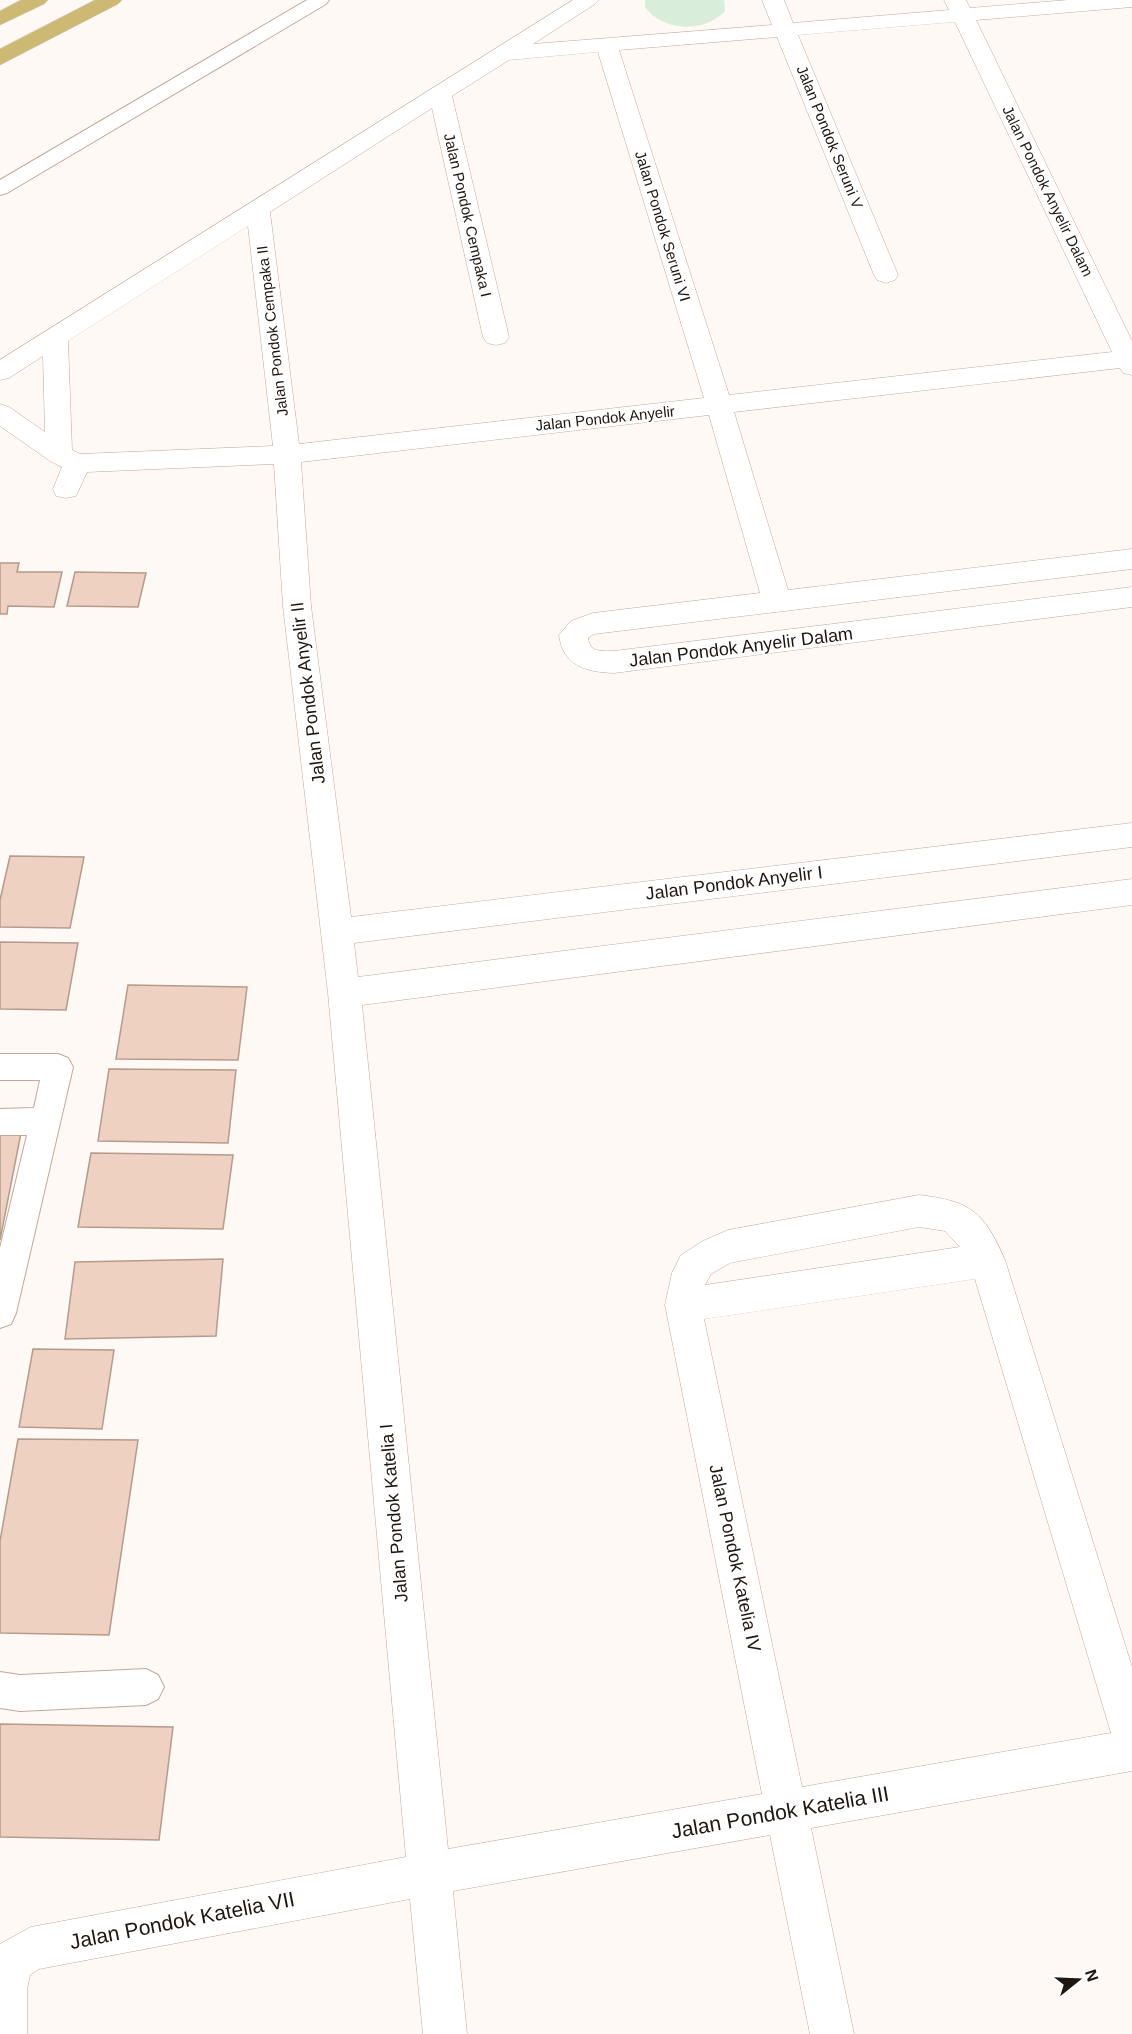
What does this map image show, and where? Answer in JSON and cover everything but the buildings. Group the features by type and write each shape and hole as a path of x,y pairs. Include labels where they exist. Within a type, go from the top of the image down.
{"main road":[{"path":"0,19 37,0"},
{"path":"0,58 111,0"}],"street":[{"path":"0,372 588,0"},
{"name":"Jalan Pondok Seruni V","path":"773,0 886,275"},
{"path":"505,54 786,30 959,8 1132,1"},
{"name":"Jalan Pondok Anyelir Dalam","path":"959,8 1131,361"},
{"name":"Jalan Pondok Seruni VI","path":"607,46 719,406"},
{"name":"Jalan Pondok Cempaka I","path":"440,93 496,337"},
{"name":"Jalan Pondok Cempaka II","path":"258,209 287,454"},
{"path":"55,337 68,459 66,489"},
{"name":"Jalan Pondok Anyelir","path":"68,459 287,454 1131,361"},
{"path":"719,406 777,602"},
{"path":"0,413 68,459"},
{"name":"Jalan Pondok Anyelir II","path":"287,454 297,606 344,993"},
{"name":"Jalan Pondok Anyelir Dalam","path":"1132,559 592,624 581,628 573,635 574,647 582,657 597,662 614,662 1132,597"},
{"path":"993,577 1008,614"},
{"name":"Jalan Pondok Anyelir I","path":"336,932 1132,836"},
{"path":"344,993 1129,901"},
{"name":"Jalan Pondok Katelia I","path":"344,993 445,2034"},
{"name":"Jalan Pondok Katelia IV","path":"832,2034 683,1305 690,1269 703,1257 720,1250 919,1210 947,1214 965,1223 987,1260 1132,1733"},
{"path":"683,1305 987,1260"},
{"name":"Jalan Pondok Katelia III","path":"429,1874 1132,1750"},
{"name":"Jalan Pondok Katelia VII","path":"5,2034 5,1989 12,1962 31,1949 429,1874"}],"lane":[{"path":"0,189 320,0"},
{"path":"0,1067 58,1067 0,1308"},
{"path":"0,1122 45,1121"},
{"path":"0,1690 20,1693 146,1687"}],"green space":[{"path":"645,0 724,0 725,11 707,23 684,27 662,21 653,15 645,7"}]}
